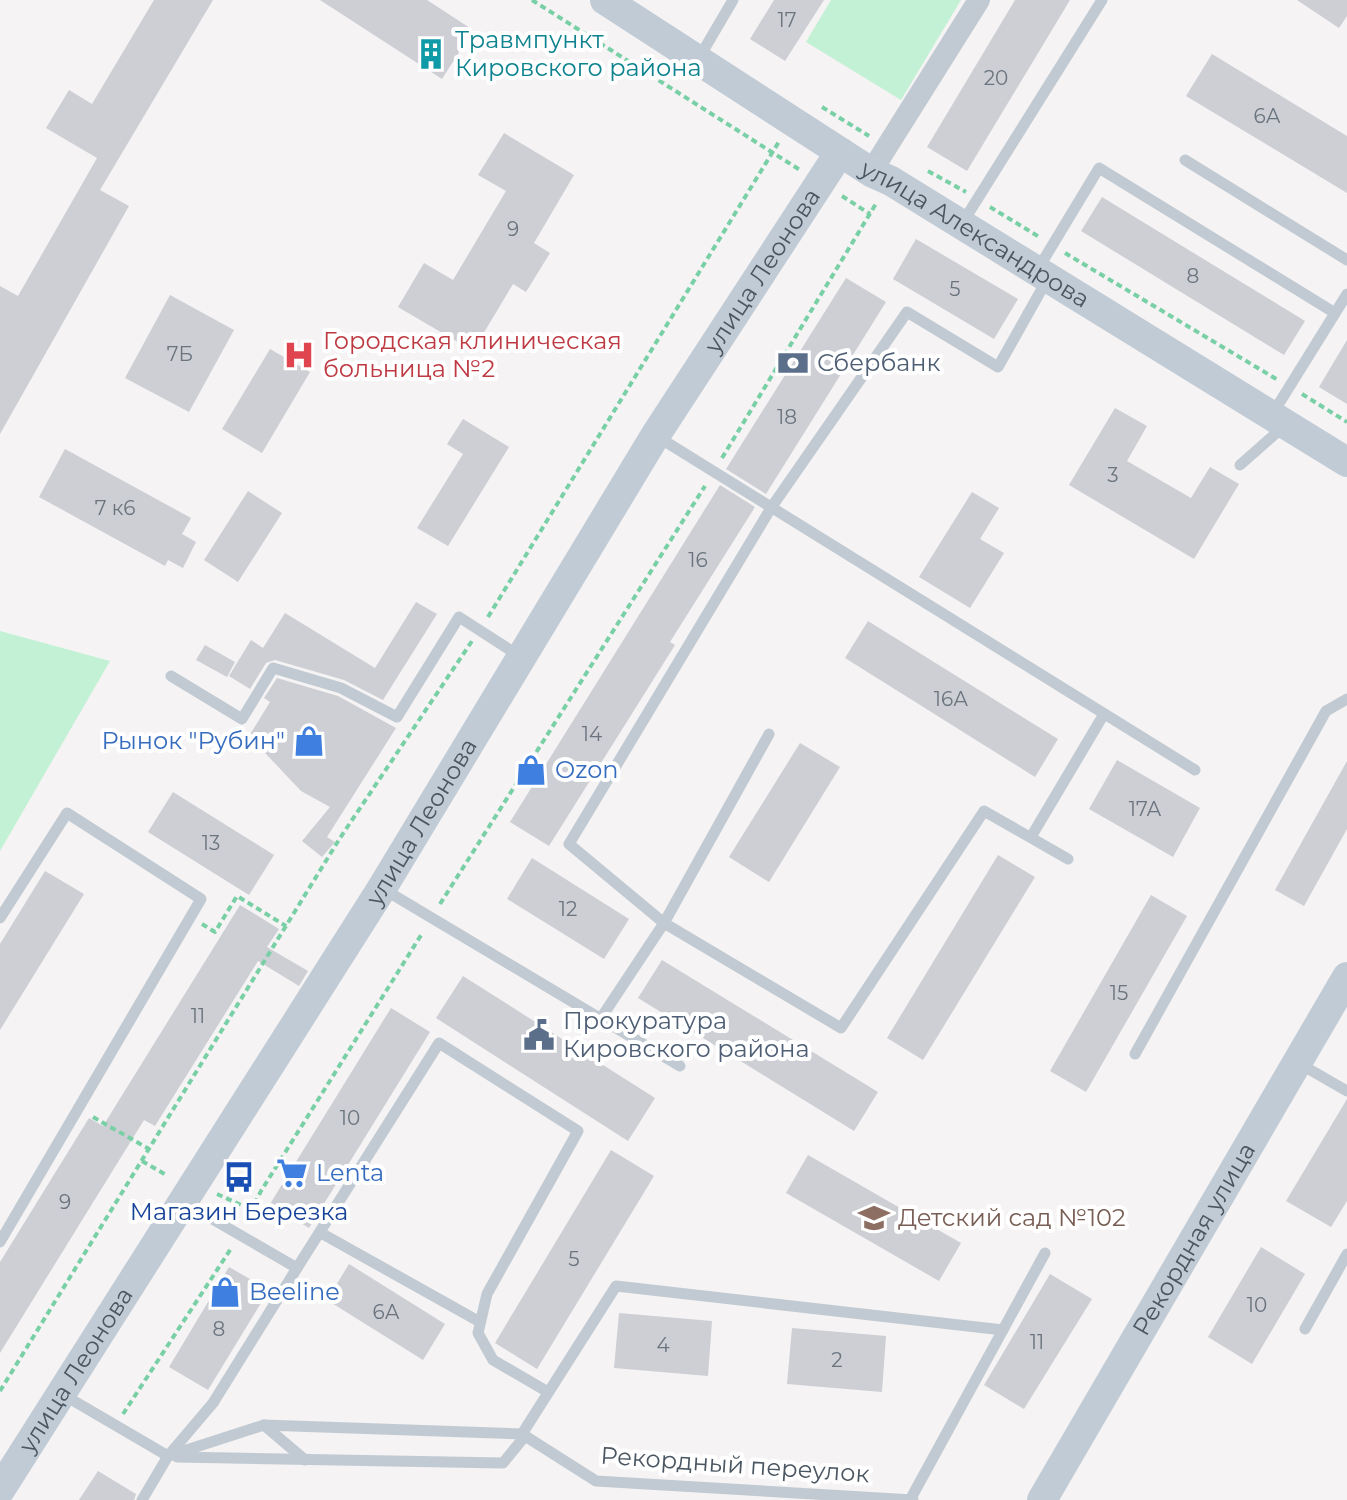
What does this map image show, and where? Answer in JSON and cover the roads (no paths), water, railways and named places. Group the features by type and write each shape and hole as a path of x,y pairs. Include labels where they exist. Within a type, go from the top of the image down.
{"street":[{"name":"улица Александрова","path":"605,0 840,152 883,167 960,226 1046,265 1347,462"},
{"path":"883,167 979,0"},
{"name":"улица Леонова","path":"0,1490 382,888 655,436 840,152"},
{"name":"Рекордная улица","path":"1042,1500 1347,977"}],"lane":[{"path":"697,62 733,0"},
{"path":"960,226 1102,0"},
{"path":"1185,160 1347,260"},
{"path":"1068,859 984,811 841,1028 664,923 569,844 771,508 907,312 998,367 1046,265 1099,168 1335,313"},
{"path":"1240,465 1280,418 1289,387 1347,294"},
{"path":"655,436 1195,770"},
{"path":"171,676 242,719 273,668 341,688 397,717 459,617 521,658"},
{"path":"1135,1054 1326,711 1347,699"},
{"path":"1031,837 1104,714"},
{"path":"601,1018 664,923 769,734"},
{"path":"0,918 67,813 201,899 81,1109 0,1242"},
{"path":"382,888 680,1066"},
{"path":"142,1500 168,1456 213,1403 321,1233 350,1180 439,1043 578,1131 487,1294 478,1333 493,1360 548,1392"},
{"path":"1296,1062 1347,1091"},
{"path":"181,1201 297,1268"},
{"path":"321,1233 480,1322"},
{"path":"912,1500 1045,1253"},
{"path":"1305,1329 1347,1254"},
{"path":"61,1394 168,1456 503,1463 524,1435 616,1286 1003,1330"},
{"path":"168,1456 264,1425 524,1435"},
{"path":"264,1425 305,1460"},
{"name":"Рекордный переулок","path":"524,1435 596,1481 737,1495 912,1500"}],"place":[{"name":"Травмпункт Кировского района","path":"431,54"},
{"name":"Городская клиническая больница №2","path":"299,355"},
{"name":"Сбербанк","path":"793,363"},
{"name":"Рынок \"Рубин\"","path":"309,741"},
{"name":"Ozon","path":"531,770"},
{"name":"Прокуратура Кировского района","path":"539,1035"},
{"name":"Lenta","path":"292,1173"},
{"name":"Магазин Березка","path":"239,1177"},
{"name":"Детский сад №102","path":"874,1218"},
{"name":"Beeline","path":"225,1292"}]}
